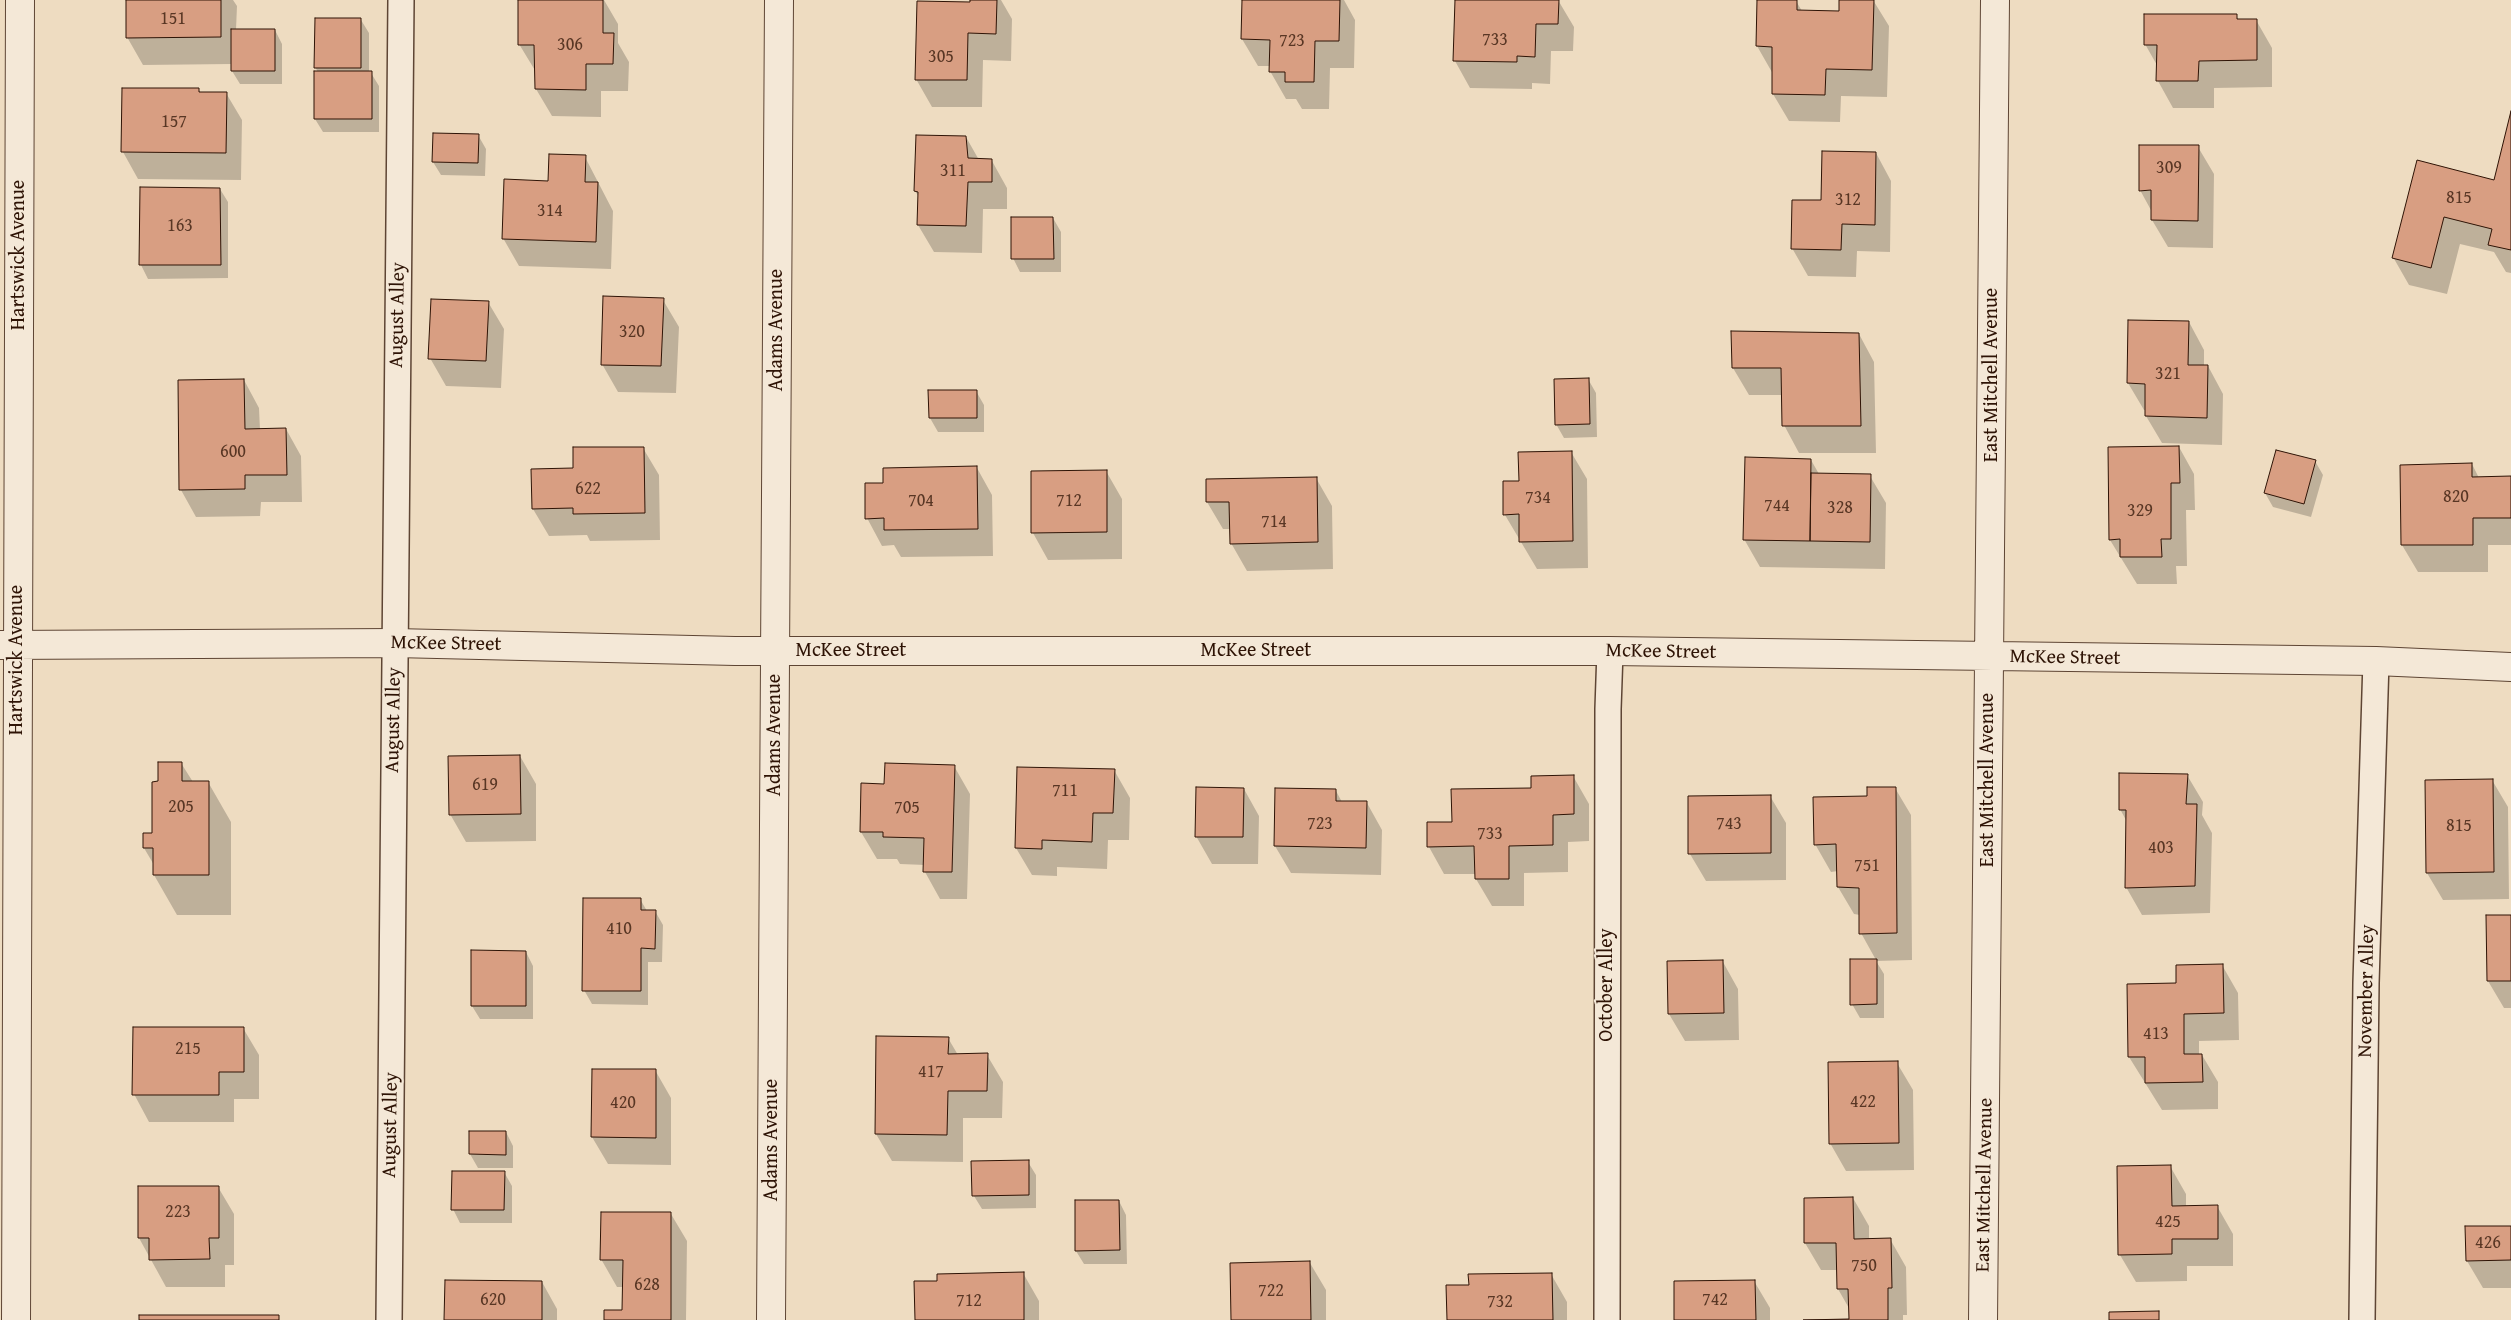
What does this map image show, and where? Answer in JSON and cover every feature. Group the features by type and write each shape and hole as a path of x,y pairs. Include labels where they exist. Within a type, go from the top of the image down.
{"street":[{"name":"Hartswick Avenue","path":"16,1320 9,645 20,0"},
{"name":"Adams Avenue","path":"771,1320 779,0"},
{"name":"East Mitchell Avenue","path":"1984,1320 1995,0"},
{"name":"McKee Street","path":"9,645 395,643 775,651 1610,651 2376,661 2511,667"}],"lane":[{"name":"August Alley","path":"389,1320 401,0"},
{"name":"October Alley","path":"1607,1320 1608,709 1610,651"},
{"name":"November Alley","path":"2362,1320 2366,983 2376,661"}],"building":[{"path":"126,0 221,0 221,37 126,38"},
{"path":"518,0 603,0 603,33 614,33 613,64 586,64 586,90 535,89 534,45 518,45"},
{"path":"970,0 997,0 996,34 968,33 967,80 915,80 917,1 970,2"},
{"path":"1242,0 1340,0 1339,41 1315,41 1314,82 1285,82 1285,72 1269,72 1270,40 1241,39"},
{"path":"1455,0 1559,0 1558,24 1536,24 1535,57 1517,56 1517,62 1453,61"},
{"path":"1757,0 1797,0 1797,10 1839,11 1839,0 1874,0 1872,70 1826,69 1825,95 1772,94 1772,47 1756,46"},
{"path":"2144,14 2237,14 2237,19 2257,19 2257,60 2199,61 2198,81 2156,81 2157,45 2144,45"},
{"path":"315,18 361,18 361,68 314,68"},
{"path":"231,29 275,29 275,71 231,71"},
{"path":"314,71 372,71 372,119 314,119"},
{"path":"122,88 199,88 199,92 227,92 226,153 121,152"},
{"path":"2511,111 2511,250 2488,245 2492,229 2444,217 2431,268 2392,258 2417,160 2494,180"},
{"path":"433,133 479,134 478,163 432,162"},
{"path":"916,135 966,136 968,158 992,159 992,182 968,182 966,226 917,225 918,192 914,191"},
{"path":"2139,145 2199,145 2198,221 2151,220 2151,190 2139,191"},
{"path":"1822,151 1876,152 1875,225 1842,224 1841,250 1791,249 1792,200 1821,200"},
{"path":"549,154 586,155 585,182 598,182 596,242 502,239 504,179 548,181"},
{"path":"140,187 220,188 221,265 139,265"},
{"path":"1011,217 1053,217 1054,259 1011,259"},
{"path":"603,296 664,298 661,366 601,365"},
{"path":"431,299 489,301 486,361 428,359"},
{"path":"2128,320 2189,321 2188,365 2208,365 2207,418 2145,416 2145,384 2127,383"},
{"path":"1731,331 1859,333 1861,426 1782,426 1781,368 1732,368"},
{"path":"1589,378 1590,424 1555,425 1554,379"},
{"path":"244,379 245,429 286,428 287,475 245,475 245,489 179,490 178,380"},
{"path":"928,390 977,390 977,418 929,418"},
{"path":"2179,446 2180,483 2171,483 2171,539 2161,539 2162,557 2120,557 2120,539 2109,540 2108,447"},
{"path":"573,447 644,447 645,513 573,514 573,508 532,509 531,469 573,468"},
{"path":"2276,450 2316,460 2304,504 2264,493"},
{"path":"1572,451 1573,541 1519,542 1519,514 1503,515 1503,481 1519,481 1518,452"},
{"path":"1745,457 1811,459 1810,541 1743,540"},
{"path":"2472,463 2472,477 2511,476 2511,518 2473,518 2473,545 2401,545 2400,465"},
{"path":"977,466 978,529 884,530 884,518 865,519 865,483 883,483 883,468"},
{"path":"1107,470 1107,532 1031,533 1031,471"},
{"path":"1811,473 1871,474 1870,542 1810,541"},
{"path":"1317,477 1318,542 1230,544 1229,502 1206,502 1206,479"},
{"path":"520,755 521,814 449,815 448,756"},
{"path":"158,762 182,762 182,781 209,781 209,875 153,875 153,848 143,848 143,833 152,833 152,782 158,781"},
{"path":"885,763 955,765 952,872 923,872 924,838 883,837 883,832 860,832 861,783 884,784"},
{"path":"1017,767 1115,769 1113,813 1093,813 1092,842 1042,840 1042,849 1015,848"},
{"path":"2119,773 2188,774 2186,804 2197,804 2195,886 2125,888 2126,810 2119,810"},
{"path":"1574,775 1574,814 1553,815 1553,845 1509,846 1509,879 1475,879 1474,846 1427,847 1427,822 1452,822 1451,789 1531,788 1531,776"},
{"path":"2493,779 2494,872 2426,873 2425,780"},
{"path":"1196,787 1244,788 1243,837 1195,837"},
{"path":"1867,787 1896,787 1897,933 1859,934 1859,888 1837,887 1836,844 1814,845 1813,797 1867,796"},
{"path":"1275,788 1336,789 1336,801 1367,801 1366,848 1274,846"},
{"path":"1771,795 1771,853 1688,854 1688,796"},
{"path":"583,898 641,898 641,910 656,910 655,949 641,948 641,991 582,991"},
{"path":"2486,915 2511,915 2511,981 2487,981"},
{"path":"471,950 526,951 526,1006 471,1006"},
{"path":"1850,959 1877,959 1877,1004 1850,1005"},
{"path":"1723,960 1724,1013 1668,1014 1667,961"},
{"path":"2223,964 2224,1013 2184,1014 2184,1054 2202,1054 2203,1082 2145,1083 2145,1057 2128,1057 2127,984 2176,983 2176,965"},
{"path":"133,1027 244,1027 244,1072 219,1072 219,1095 132,1095"},
{"path":"876,1036 949,1037 948,1054 988,1053 987,1091 948,1091 947,1135 875,1134"},
{"path":"1898,1061 1899,1143 1829,1144 1828,1062"},
{"path":"592,1069 656,1069 656,1138 591,1137"},
{"path":"469,1131 506,1131 506,1155 469,1154"},
{"path":"1029,1160 1029,1195 972,1196 971,1161"},
{"path":"2171,1165 2172,1206 2218,1205 2218,1239 2172,1239 2172,1254 2118,1255 2117,1166"},
{"path":"452,1171 505,1171 504,1210 451,1210"},
{"path":"138,1186 219,1186 219,1238 209,1238 210,1259 149,1260 149,1238 138,1238"},
{"path":"1853,1197 1854,1239 1891,1238 1892,1288 1888,1288 1888,1320 1803,1320 1849,1319 1848,1289 1837,1289 1836,1243 1804,1243 1804,1198"},
{"path":"1075,1200 1119,1200 1120,1250 1075,1251"},
{"path":"601,1212 671,1212 671,1320 604,1320 604,1310 622,1310 623,1260 600,1260"},
{"path":"2465,1226 2511,1226 2511,1260 2466,1261"},
{"path":"1310,1261 1311,1320 1231,1320 1230,1263"},
{"path":"1024,1272 1024,1320 915,1320 914,1281 937,1281 937,1274"},
{"path":"1552,1273 1553,1320 1447,1320 1446,1285 1469,1285 1468,1274"},
{"path":"445,1280 542,1281 542,1320 444,1320"},
{"path":"1755,1280 1756,1320 1674,1320 1674,1281"},
{"path":"2159,1311 2159,1320 2109,1320 2109,1312"},
{"path":"139,1315 279,1315 279,1320 139,1320"}]}
